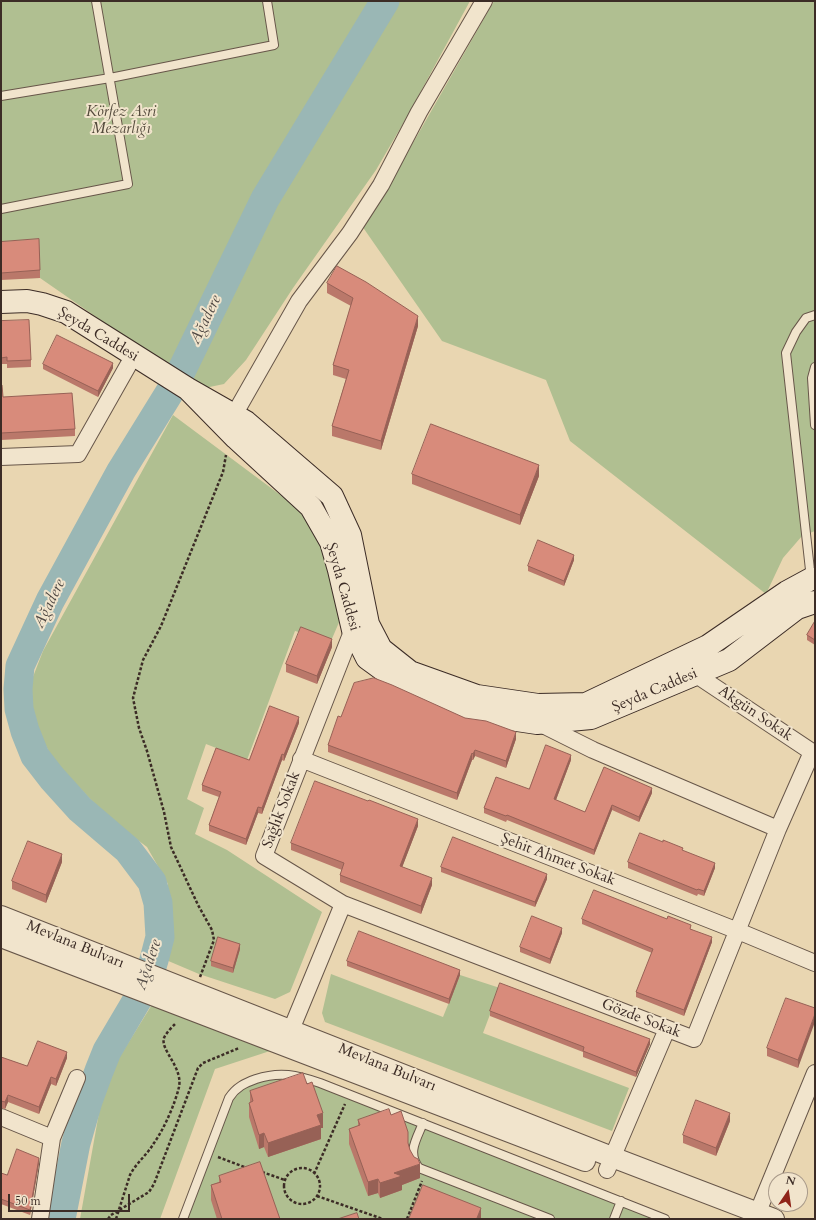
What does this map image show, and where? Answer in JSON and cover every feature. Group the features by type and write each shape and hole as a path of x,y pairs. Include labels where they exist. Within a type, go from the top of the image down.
{"main road":[{"name":"Şeyda Caddesi","path":"1,302 27,302 42,304 66,312 188,389 232,428 311,507 331,542 339,570 352,630 366,658 400,682 470,713 537,714 591,718 729,660 797,608 815,602"},
{"name":"Şeyda Caddesi","path":"232,428 246,422 332,496 350,535 368,624 381,649 410,672 477,696 537,714 586,704 708,646 787,592 813,579"}],"street":[{"path":"232,428 299,301 350,233 381,185 419,112 484,1"},
{"path":"1,457 78,454 134,355"},
{"name":"Sağlık Sokak","path":"343,904 264,856 364,602"},
{"name":"Akgün Sokak","path":"675,662 696,674 814,753"},
{"path":"537,714 593,750 778,829"},
{"name":"Gözde Sokak","path":"343,904 694,1039 778,829 814,753"},
{"name":"Şehit Ahmet Sokak","path":"301,759 738,931 815,963"},
{"path":"287,1038 343,904"},
{"name":"Mevlana Bulvarı","path":"1,916 110,970"},
{"name":"Mevlana Bulvarı","path":"1,937 110,970 610,1163 762,1217"},
{"path":"610,1163 667,1029"},
{"path":"762,1217 815,1073"},
{"path":"40,1219 52,1138 77,1078"},
{"path":"1,1117 52,1138"},
{"name":"Mevlana Bulvarı","path":"610,1163 736,1219"}],"lane":[{"path":"1,209 128,184 96,1"},
{"path":"1,96 110,78 274,45 267,1"},
{"path":"813,579 786,353 796,332 806,318 815,315"},
{"path":"815,367 812,378 815,425"},
{"path":"183,1219 229,1098 234,1091 245,1083 268,1075 285,1074 304,1078 350,1094 665,1219"},
{"path":"423,1123 414,1145 413,1153 414,1162 419,1168 550,1219"},
{"path":"614,1219 621,1202"}],"path":[{"path":"116,1219 133,1168 156,1140 170,1112 179,1087 179,1074 165,1047 164,1037 191,1000 214,940 212,930 171,848 164,812 139,728 133,698 142,660 161,626 223,472 232,428"},
{"path":"108,1219 111,1215 149,1192 154,1184 198,1068 204,1063 240,1048"},
{"path":"314,1174 350,1094"},
{"path":"208,1154 250,1168"},
{"path":"298,1169 309,1170 314,1174 319,1185 317,1196 308,1203 296,1203 291,1201 285,1192 285,1180 292,1171 298,1169"},
{"path":"257,1171 285,1180"},
{"path":"407,1219 426,1171"},
{"path":"317,1196 383,1219"}],"green space":[{"name":"Körfez Asri Mezarlığı","path":"1,1 470,1 408,115 376,170 293,288 246,360 224,384 200,389 40,278 1,279"},
{"path":"494,1 815,1 815,531 802,536 783,558 766,594 570,441 546,380 442,341 362,226 393,178"},
{"path":"173,415 310,517 322,540 343,613 331,641 295,631 247,760 206,744 187,799 204,808 195,834 227,850 322,912 290,992 275,999 199,974 166,960 168,884 147,847 110,819 54,762 34,722 29,687 43,651"},
{"path":"331,974 443,1017 460,975 500,988 483,1033 629,1088 612,1131 325,1022 322,1013"},
{"path":"153,1003 273,1050 215,1069 160,1219 80,1219 102,1096 117,1061"},
{"path":"269,1075 304,1078 665,1219 183,1219 234,1091"}],"building":[{"path":"39,239 40,270 1,273 1,242"},
{"path":"337,266 366,282 418,316 381,441 332,426 349,370 333,365 353,298 327,283"},
{"path":"29,320 31,360 7,361 7,357 1,358 1,321"},
{"path":"57,335 113,363 98,391 43,364"},
{"path":"1,385 3,397 72,393 75,429 1,433"},
{"path":"431,424 539,465 520,515 412,474"},
{"path":"538,540 574,555 564,581 528,566"},
{"path":"815,621 815,640 807,635"},
{"path":"301,627 332,639 317,676 286,664"},
{"path":"374,678 465,718 486,721 516,732 506,761 475,750 473,754 472,753 457,793 328,745 338,716 341,717 354,683"},
{"path":"270,706 299,717 284,755 282,754 262,808 258,807 246,839 209,825 221,792 202,785 216,748 249,760"},
{"path":"546,745 571,755 554,799 585,812 604,767 652,788 639,817 612,805 594,850 507,815 506,816 484,808 496,777 529,789"},
{"path":"315,781 418,819 400,866 432,878 421,906 340,875 344,863 291,843"},
{"path":"640,833 683,848 682,850 715,863 704,891 697,890 628,862"},
{"path":"453,837 547,874 535,902 441,867"},
{"path":"28,841 62,854 46,895 12,881"},
{"path":"594,890 667,919 668,916 691,925 690,929 712,937 684,1010 636,992 653,949 582,919"},
{"path":"532,916 562,928 550,959 520,947"},
{"path":"359,931 460,970 449,999 347,961"},
{"path":"218,937 240,944 233,968 211,961"},
{"path":"500,983 650,1039 636,1072 583,1051 584,1047 490,1011"},
{"path":"786,998 815,1008 815,1014 798,1060 767,1048"},
{"path":"38,1041 67,1052 56,1079 51,1077 39,1107 8,1095 5,1102 1,1101 1,1057 27,1066"},
{"path":"303,1073 307,1084 312,1082 323,1113 317,1115 321,1125 268,1143 264,1133 259,1135 249,1103 253,1101 250,1091"},
{"path":"696,1100 730,1113 716,1148 683,1135"},
{"path":"389,1109 391,1115 401,1111 408,1132 408,1143 410,1150 414,1157 418,1159 420,1164 394,1173 402,1176 380,1183 378,1179 368,1182 349,1129 360,1125 358,1120"},
{"path":"17,1149 39,1158 30,1210 1,1199 1,1173 7,1175"},
{"path":"260,1162 280,1219 222,1219 211,1185 221,1182 219,1176"},
{"path":"423,1185 481,1208 477,1218 479,1219 409,1219"},
{"path":"357,1213 359,1219 338,1219"}],"waterway":[{"name":"Ağadere","path":"61,1219 76,1143 88,1101 107,1051 146,985 154,960 160,937 158,903 152,882 128,850 80,809 52,778 35,756 25,731 19,709 18,689 20,666 50,601 121,471 176,382 265,199 385,1"}]}
